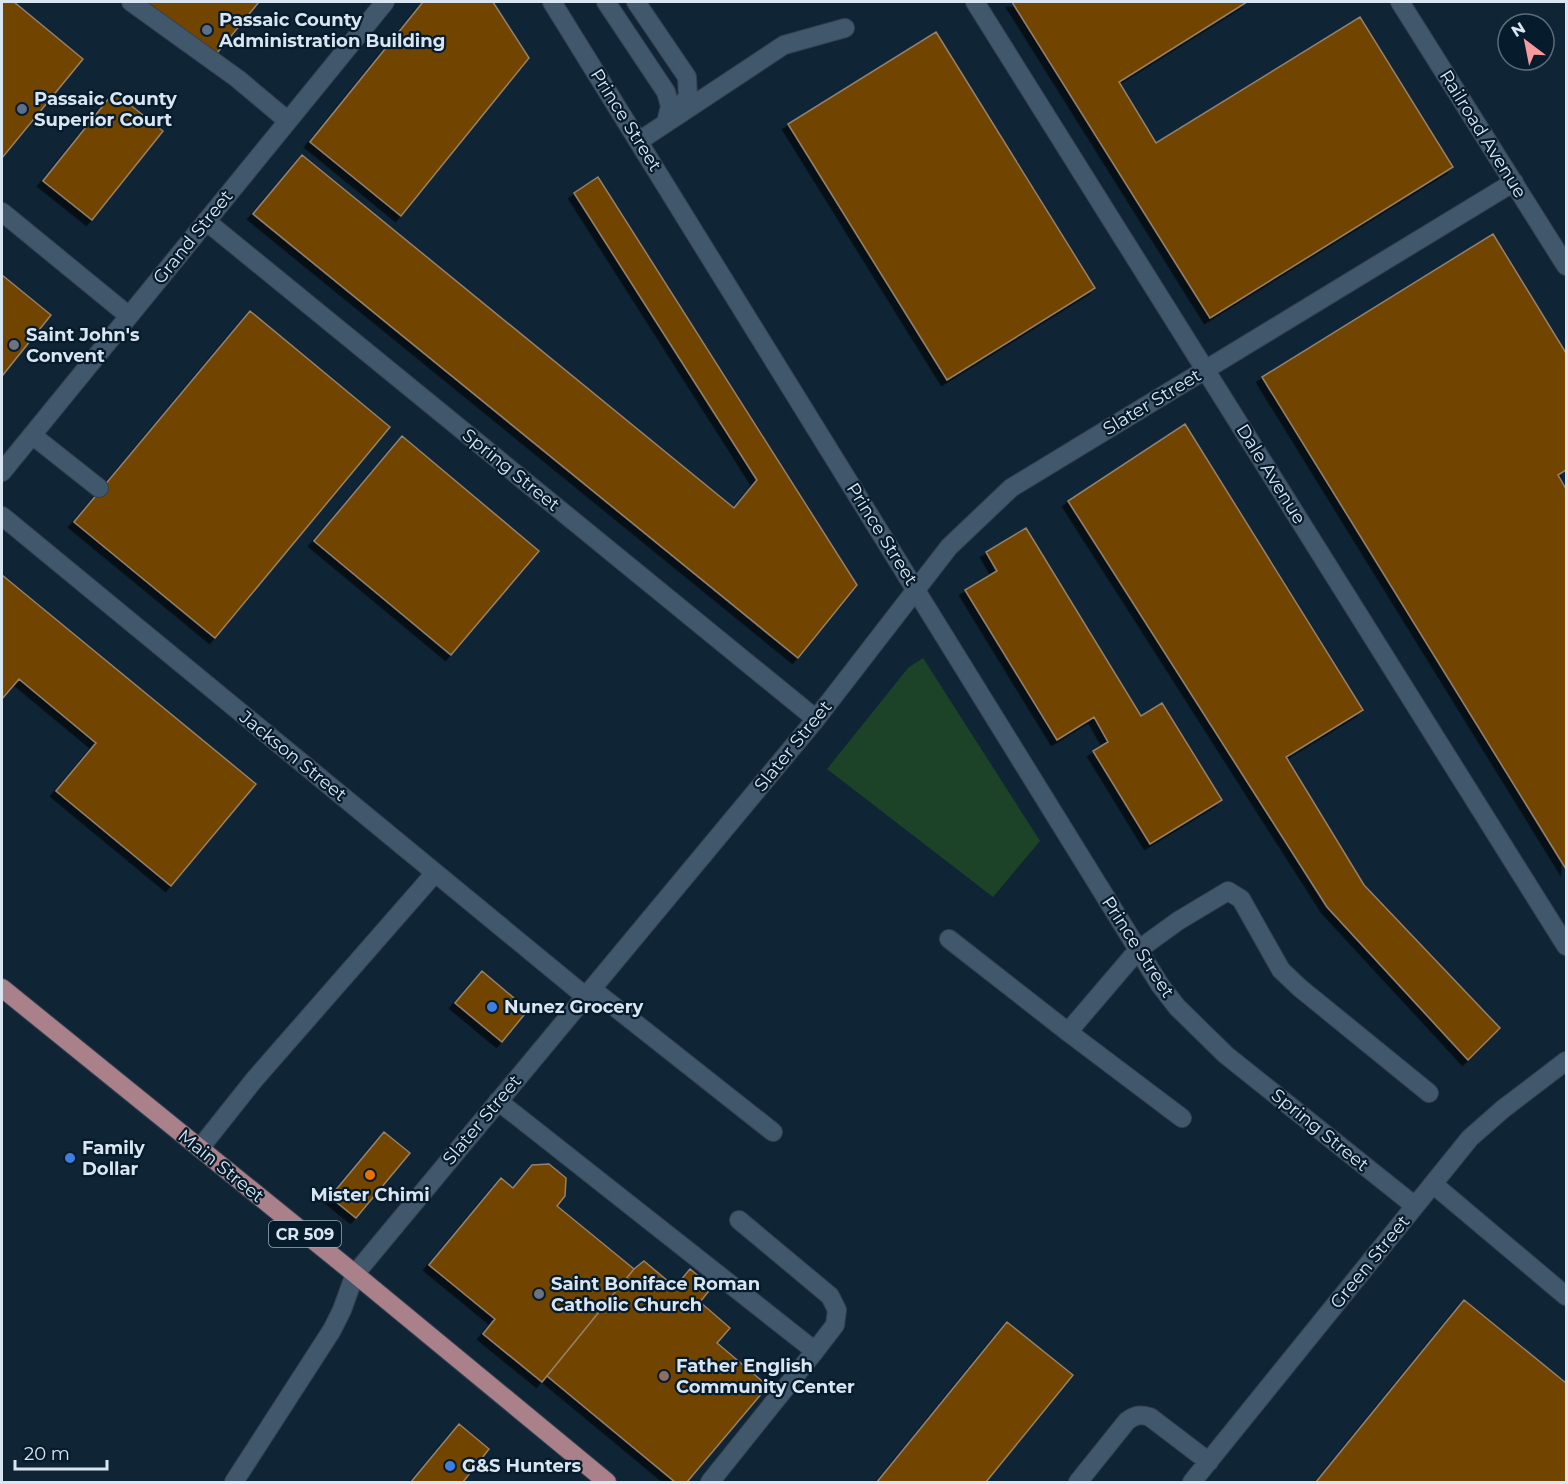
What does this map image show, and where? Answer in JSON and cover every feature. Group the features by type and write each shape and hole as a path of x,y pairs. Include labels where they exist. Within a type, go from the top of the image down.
{"main road":[{"name":"Main Street","path":"2,988 607,1482"}],"street":[{"path":"131,2 238,79 288,121"},
{"name":"Grand Street","path":"2,472 385,2"},
{"name":"Prince Street","path":"552,2 1160,985 1177,1007 1226,1055"},
{"path":"606,2 666,92 670,106 666,123"},
{"path":"636,2 687,77 688,97 666,123"},
{"name":"Dale Avenue","path":"975,2 1566,946"},
{"name":"Railroad Avenue","path":"1400,2 1566,266"},
{"path":"639,141 783,45 845,28"},
{"name":"Slater Street","path":"234,1482 332,1330 355,1274 816,720 949,547 1011,488 1514,182"},
{"path":"2,212 129,316"},
{"name":"Spring Street","path":"206,221 816,720"},
{"path":"32,435 99,488"},
{"name":"Jackson Street","path":"2,516 435,873 588,993 773,1132"},
{"path":"200,1148 254,1080 435,873"},
{"path":"1068,1032 1138,950 1178,921 1228,891 1240,899 1281,970 1429,1093"},
{"path":"949,939 1182,1118"},
{"name":"Spring Street","path":"1226,1055 1415,1206"},
{"name":"Green Street","path":"1192,1482 1470,1137 1503,1108 1566,1061"},
{"path":"498,1101 815,1351"},
{"path":"1433,1184 1566,1296"},
{"path":"710,1482 835,1324 837,1310 830,1296 739,1220"},
{"path":"1078,1482 1127,1421 1134,1416 1150,1417 1209,1462"}],"green space":[{"path":"923,658 1040,841 993,897 827,769 908,668"}],"building":[{"name":"Passaic County Superior Court","path":"2,2 14,2 83,59 2,158"},
{"name":"Passaic County Administration Building","path":"144,2 259,2 213,58"},
{"path":"423,2 493,2 529,58 401,216 310,142"},
{"path":"1012,2 1247,2 1119,82 1156,143 1360,17 1453,167 1210,318"},
{"path":"936,32 1095,288 947,380 788,124"},
{"path":"114,92 163,131 92,220 43,181"},
{"path":"302,155 734,508 757,480 574,193 598,177 857,585 798,658 253,214"},
{"path":"1493,234 1566,353 1566,470 1558,475 1566,489 1566,869 1262,377"},
{"name":"Saint John's Convent","path":"2,275 51,315 2,376"},
{"path":"250,311 390,427 215,638 74,522"},
{"path":"1185,424 1363,710 1286,757 1364,885 1500,1028 1468,1060 1327,907 1068,501"},
{"path":"402,436 539,551 451,655 314,541"},
{"path":"1026,528 1141,716 1162,703 1222,800 1150,844 1093,751 1108,742 1094,717 1057,740 965,590 997,571 986,552"},
{"path":"2,575 256,784 171,886 56,791 96,743 19,679 2,699"},
{"name":"Nunez Grocery","path":"482,971 528,1010 502,1042 455,1003"},
{"name":"Mister Chimi","path":"384,1132 410,1153 356,1218 330,1197"},
{"name":"Saint Boniface Roman Catholic Church","path":"549,1164 566,1178 565,1196 557,1206 634,1269 542,1382 483,1334 495,1319 429,1265 501,1178 513,1188 532,1165"},
{"path":"644,1261 675,1287 690,1269 712,1287 700,1302 730,1328 717,1343 768,1386 687,1482 675,1482 547,1376 634,1269"},
{"path":"1464,1300 1566,1383 1566,1482 1316,1482"},
{"path":"1007,1322 1073,1375 986,1482 877,1482"},
{"name":"G&S Hunters","path":"459,1424 489,1449 463,1482 411,1482"}],"place":[{"name":"Passaic County Administration Building","path":"207,30"},
{"name":"Passaic County Superior Court","path":"22,109"},
{"name":"Saint John's Convent","path":"14,345"},
{"name":"Nunez Grocery","path":"492,1007"},
{"name":"Family Dollar","path":"70,1158"},
{"name":"Mister Chimi","path":"370,1175"},
{"name":"Saint Boniface Roman Catholic Church","path":"539,1294"},
{"name":"Father English Community Center","path":"664,1376"},
{"name":"G&S Hunters","path":"450,1466"}]}
